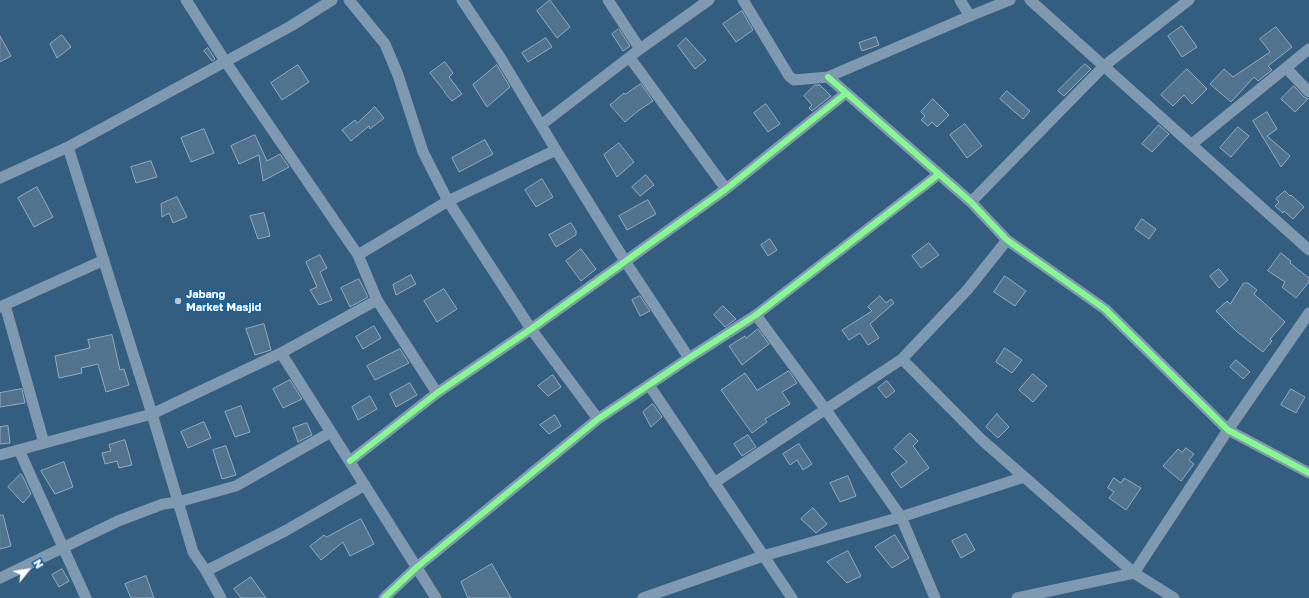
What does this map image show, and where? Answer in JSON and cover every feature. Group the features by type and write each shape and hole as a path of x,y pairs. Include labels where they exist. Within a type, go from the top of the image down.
{"street":[{"path":"186,0 225,61 358,255 377,300 437,393"},
{"path":"0,178 68,147 291,26 332,0"},
{"path":"349,0 385,44 398,75 423,152 448,201 531,329 598,419"},
{"path":"462,0 500,57 541,126 625,260 689,358"},
{"path":"608,0 640,50"},
{"path":"541,126 640,50 709,0"},
{"path":"743,0 789,76 794,80 828,77 1010,0"},
{"path":"960,0 970,16"},
{"path":"1030,0 1309,250"},
{"path":"971,202 1104,66 1189,0"},
{"path":"1192,144 1309,48"},
{"path":"630,58 726,189"},
{"path":"1286,68 1309,92"},
{"path":"828,77 971,202 1007,240 1105,310 1228,430 1309,473"},
{"path":"350,461 437,393 531,329 625,260 726,189 846,93"},
{"path":"68,147 152,414 193,552 206,571 221,598"},
{"path":"358,255 448,201 556,150"},
{"path":"384,598 417,567 598,419 756,315 939,174"},
{"path":"714,483 902,359 968,289 1007,240"},
{"path":"44,443 2,306 104,260"},
{"path":"0,455 152,414 281,353 377,300"},
{"path":"1017,598 1134,573 1228,430 1309,313"},
{"path":"756,315 826,410 901,517 935,598"},
{"path":"281,353 436,598"},
{"path":"902,359 982,440 1024,477 1134,573 1174,598"},
{"path":"649,385 792,598"},
{"path":"0,578 118,521 163,504 178,502 236,486 331,432"},
{"path":"19,450 86,598"},
{"path":"643,598 763,556 901,517 1024,477"},
{"path":"206,571 285,531 365,485"}],"building":[{"path":"550,0 570,27 557,38 537,11"},
{"path":"742,11 753,30 736,42 723,24"},
{"path":"1182,26 1197,47 1182,57 1168,36"},
{"path":"1276,27 1292,47 1268,66 1272,70 1258,81 1254,77 1231,102 1210,84 1224,69 1233,77 1270,52 1260,39"},
{"path":"619,29 630,46 623,51 612,34"},
{"path":"62,35 71,47 57,58 50,44"},
{"path":"0,36 11,56 0,62"},
{"path":"876,37 879,45 862,51 859,43"},
{"path":"546,38 552,47 528,62 522,53"},
{"path":"686,38 706,60 695,69 678,46"},
{"path":"208,48 215,59 212,61 204,51"},
{"path":"445,62 453,73 449,77 462,94 452,101 430,73"},
{"path":"1085,64 1091,69 1064,96 1058,91"},
{"path":"298,65 309,82 282,100 271,83"},
{"path":"497,65 510,87 487,107 473,85"},
{"path":"1187,69 1207,89 1192,104 1184,95 1173,106 1161,95"},
{"path":"641,84 653,101 625,122 610,105 624,93 625,94"},
{"path":"815,85 820,85 831,96 812,111 809,108 812,105 804,96"},
{"path":"1294,86 1304,97 1308,99 1295,112 1281,99"},
{"path":"1007,91 1030,111 1023,119 1000,99"},
{"path":"933,99 949,115 937,127 932,122 928,126 921,120 925,116 921,112"},
{"path":"766,104 780,124 768,132 754,113"},
{"path":"375,107 384,118 370,129 369,126 351,141 342,130 355,120 357,123"},
{"path":"1267,112 1277,129 1267,136 1290,156 1281,167 1253,121"},
{"path":"965,124 982,146 967,158 950,135"},
{"path":"1159,125 1169,134 1152,152 1142,144"},
{"path":"1238,127 1249,136 1231,157 1220,148"},
{"path":"204,129 214,153 191,162 181,138"},
{"path":"255,135 267,161 280,154 289,167 263,181 259,155 239,164 231,146"},
{"path":"485,140 493,154 459,172 452,158"},
{"path":"619,143 634,162 617,177 604,155"},
{"path":"151,161 157,177 136,183 131,167"},
{"path":"646,175 654,185 640,196 632,187"},
{"path":"542,179 553,197 536,207 525,190"},
{"path":"37,187 53,217 34,227 18,198"},
{"path":"1285,191 1304,207 1293,219 1284,211 1283,213 1275,206 1279,202 1276,199"},
{"path":"177,197 187,217 173,223 169,213 162,217 161,204"},
{"path":"648,200 656,214 627,230 619,216"},
{"path":"264,213 270,236 258,239 250,216"},
{"path":"1142,219 1156,229 1149,239 1135,229"},
{"path":"571,223 576,231 576,235 556,247 549,235"},
{"path":"770,239 777,250 768,256 761,245"},
{"path":"929,243 939,255 921,268 912,256"},
{"path":"581,249 596,269 581,281 566,261"},
{"path":"1281,253 1291,261 1290,263 1309,278 1309,282 1296,298 1282,287 1285,282 1268,271"},
{"path":"320,255 327,268 320,272 332,300 319,305 310,290 317,287 306,262"},
{"path":"1219,269 1228,280 1219,288 1210,276"},
{"path":"411,275 416,284 396,295 393,285"},
{"path":"1005,276 1026,291 1015,306 994,292"},
{"path":"359,279 368,297 350,307 341,288"},
{"path":"1244,283 1248,283 1257,290 1254,294 1285,322 1270,339 1272,341 1263,352 1236,331 1216,311 1227,301 1230,304"},
{"path":"444,289 457,309 437,322 424,301"},
{"path":"640,296 650,311 640,316 632,300"},
{"path":"880,296 886,303 891,299 894,303 870,324 879,338 868,345 860,333 849,340 842,330 872,311 868,307"},
{"path":"723,306 736,319 725,327 714,315"},
{"path":"264,324 271,350 255,355 246,329"},
{"path":"374,326 381,338 363,349 356,337"},
{"path":"758,329 769,344 742,365 729,346 745,336 746,338"},
{"path":"112,335 120,370 124,369 129,385 106,392 98,364 81,368 82,373 59,378 55,356 90,348 88,340"},
{"path":"1005,348 1022,360 1012,373 996,362"},
{"path":"400,349 409,363 375,380 367,366"},
{"path":"1236,360 1250,372 1243,379 1230,367"},
{"path":"789,371 797,383 782,392 790,404 765,419 767,422 752,433 721,390 745,373 757,390"},
{"path":"1033,374 1047,386 1033,402 1019,390"},
{"path":"553,375 561,387 548,396 538,386"},
{"path":"290,380 302,399 283,408 273,389"},
{"path":"887,381 895,391 886,398 878,388"},
{"path":"410,383 417,395 396,407 390,394"},
{"path":"22,389 25,403 0,407 0,393"},
{"path":"1291,389 1305,397 1296,413 1281,405"},
{"path":"370,396 377,409 358,420 352,407"},
{"path":"653,404 662,417 651,427 643,412"},
{"path":"241,406 250,432 235,437 225,412"},
{"path":"997,414 1009,427 998,438 986,427"},
{"path":"555,415 561,426 549,434 540,425"},
{"path":"204,422 211,438 188,448 181,432"},
{"path":"307,423 312,435 298,442 293,428"},
{"path":"8,426 10,443 0,444 0,427"},
{"path":"910,433 918,441 913,446 929,468 901,488 891,474 907,462 894,449"},
{"path":"748,435 756,447 742,456 734,444"},
{"path":"125,440 132,465 119,468 117,461 105,464 102,453 111,451 109,445"},
{"path":"799,444 812,464 803,470 797,460 790,465 783,454"},
{"path":"226,446 236,475 222,479 213,450"},
{"path":"1186,448 1194,454 1189,460 1194,464 1181,481 1163,466 1178,449 1182,452"},
{"path":"64,462 73,487 55,494 41,471"},
{"path":"21,474 31,494 23,503 8,487"},
{"path":"848,476 856,496 840,502 830,483"},
{"path":"1114,478 1121,483 1124,478 1141,488 1126,510 1109,498 1114,492 1108,488"},
{"path":"813,508 827,524 816,533 801,519"},
{"path":"0,515 3,515 11,546 0,549"},
{"path":"361,519 374,544 350,556 343,542 321,560 310,546 324,535 326,537"},
{"path":"966,534 975,550 961,558 952,541"},
{"path":"895,535 909,558 892,568 875,547"},
{"path":"848,551 861,576 847,583 827,562"},
{"path":"492,564 511,598 468,598 461,582"},
{"path":"62,569 69,581 59,587 52,575"},
{"path":"146,576 154,598 131,598 125,584"},
{"path":"251,577 266,598 241,598 234,589"}],"cycle path":[{"path":"828,77 971,202 1007,240 1105,309 1228,430 1309,473"},
{"path":"350,461 437,393 531,329 726,189 846,93"},
{"path":"384,598 417,567 598,419 756,315 939,174"}],"place":[{"name":"Jabang Market Masjid","path":"178,301"}]}
